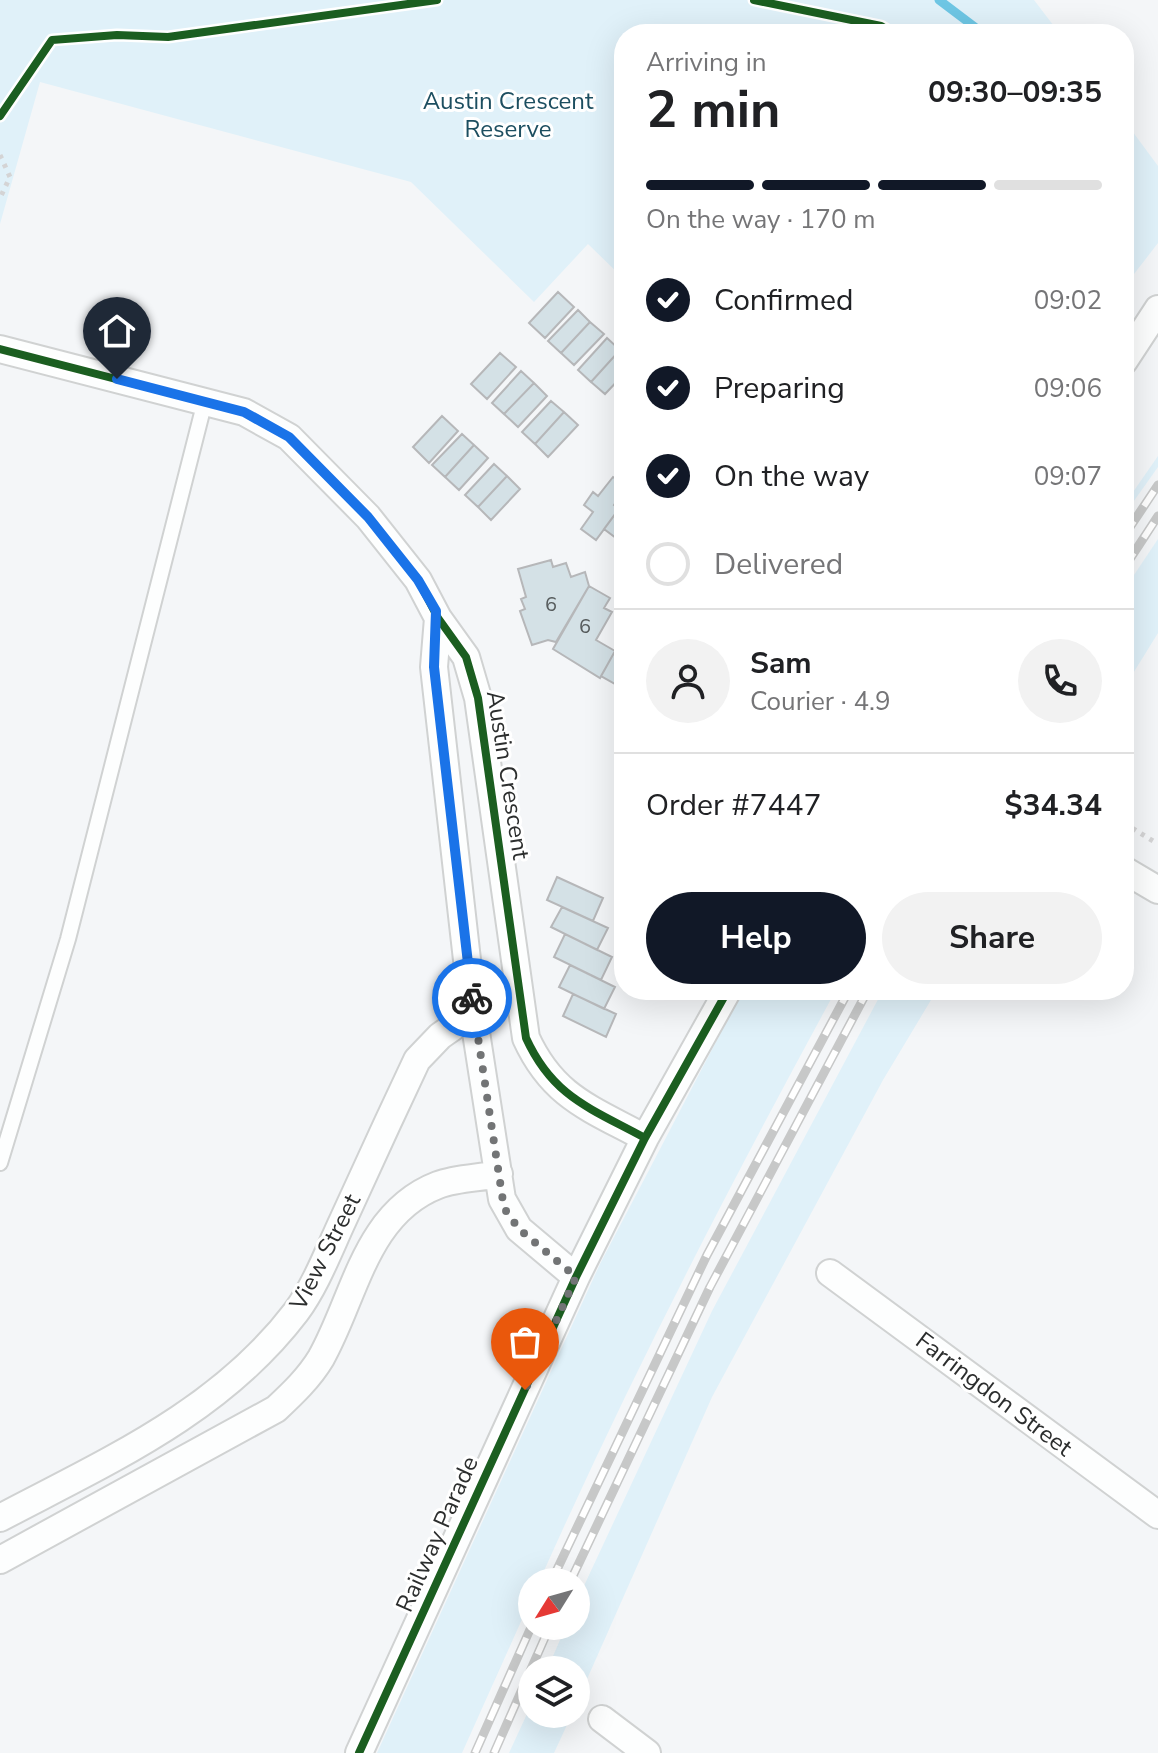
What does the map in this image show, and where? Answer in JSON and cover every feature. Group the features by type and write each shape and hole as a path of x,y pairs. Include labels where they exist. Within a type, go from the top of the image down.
{"street":[{"path":"1134,346 1158,309"},
{"name":"Austin Crescent","path":"0,349 205,401 269,423 311,457 368,517 403,561 466,657 478,698 526,1038 538,1065 565,1093 645,1138"},
{"path":"438,618 434,667 473,1013 504,1208 510,1218 576,1277"},
{"path":"1134,876 1158,890"},
{"name":"Railway Parade","path":"359,1753 576,1277 645,1138 722,1000"},
{"name":"View Street","path":"0,1518 160,1433 212,1398 256,1360 298,1309 321,1267 417,1060 440,1036 473,1013"},
{"name":"View Street","path":"0,1560 276,1409 299,1387 320,1359 376,1238 391,1216 414,1197 440,1184 499,1174"},
{"name":"Farringdon Street","path":"830,1273 1158,1515"},
{"path":"602,1719 647,1753"}],"lane":[{"path":"0,1163 68,939 205,401"}],"path":[{"path":"39,35 52,40 117,35 168,37 437,0"},
{"path":"0,116 52,40"},
{"path":"0,155 10,177 0,198"},
{"path":"1134,829 1158,844"}],"green space":[{"name":"Austin Crescent Reserve","path":"0,0 1034,0 1052,24 614,24 614,269 588,244 534,302 411,182 40,82 0,224"},
{"path":"1134,134 1158,166 1158,243 1134,274"},
{"path":"1158,456 1158,467 1134,501 1134,491"},
{"path":"1158,539 1158,633 1134,672 1134,575"},
{"path":"738,1000 831,1000 682,1283 545,1568 518,1568 518,1628 462,1753 377,1753 600,1264"},
{"path":"878,1000 931,1000 883,1080 712,1397 590,1672 590,1656 553,1656 560,1640 590,1640 590,1573 712,1311"},
{"path":"520,1728 566,1728 554,1753 509,1753"}],"building":[{"path":"558,292 574,307 545,338 529,323"},
{"path":"578,310 590,322 561,353 548,341"},
{"path":"590,322 604,334 574,365 561,353"},
{"path":"607,338 614,344 614,357 591,382 578,370"},
{"path":"500,353 516,367 487,399 471,384"},
{"path":"614,357 614,385 605,394 591,382"},
{"path":"521,371 534,383 504,414 492,403"},
{"path":"534,383 547,396 518,427 504,414"},
{"path":"551,401 564,412 535,444 522,432"},
{"path":"564,412 578,425 548,457 535,444"},
{"path":"442,416 458,431 429,463 413,447"},
{"path":"462,434 474,445 445,477 432,465"},
{"path":"474,445 488,458 459,490 445,477"},
{"path":"494,464 507,476 478,507 465,495"},
{"path":"507,476 520,489 491,520 478,507"},
{"path":"614,478 614,516 596,540 581,529 593,512 584,505 593,492 598,496"},
{"path":"614,516 614,536 604,529"},
{"path":"551,560 553,567 566,563 571,577 585,572 589,586 556,642 548,640 532,645 520,611 525,609 521,599 526,597 518,569"},
{"path":"589,586 610,598 604,608 612,612 596,640 614,653 600,678 553,649"},
{"path":"614,653 614,683 601,676"},
{"path":"557,877 603,898 593,921 547,900"},
{"path":"562,907 608,928 597,950 551,927"},
{"path":"565,934 612,957 601,980 554,957"},
{"path":"570,965 614,989 604,1009 559,987"},
{"path":"573,994 616,1014 606,1037 563,1016"}],"waterway":[{"path":"939,0 971,24"}],"railway":[{"path":"1134,521 1158,485"},
{"path":"1134,553 1158,516"},
{"path":"558,1568 707,1255 844,1000"},
{"path":"577,1568 710,1287 863,1000"},
{"path":"475,1753 525,1640"},
{"path":"494,1753 544,1640"}],"cycle path":[{"path":"0,116 52,40 117,35 168,37 437,0"},
{"path":"754,0 871,24"},
{"path":"0,349 244,412 289,437 368,517 418,580 438,618 466,657 478,698 526,1038 548,1074 561,1088 590,1109 645,1138"},
{"path":"359,1753 576,1277 645,1138 722,1000"}],"way so far":[{"path":"472,998 504,1208 519,1229 576,1277 525,1390"}],"route":[{"path":"117,379 244,412 269,423 289,437 328,473 368,517 418,580 436,611 434,667 472,998"}]}
